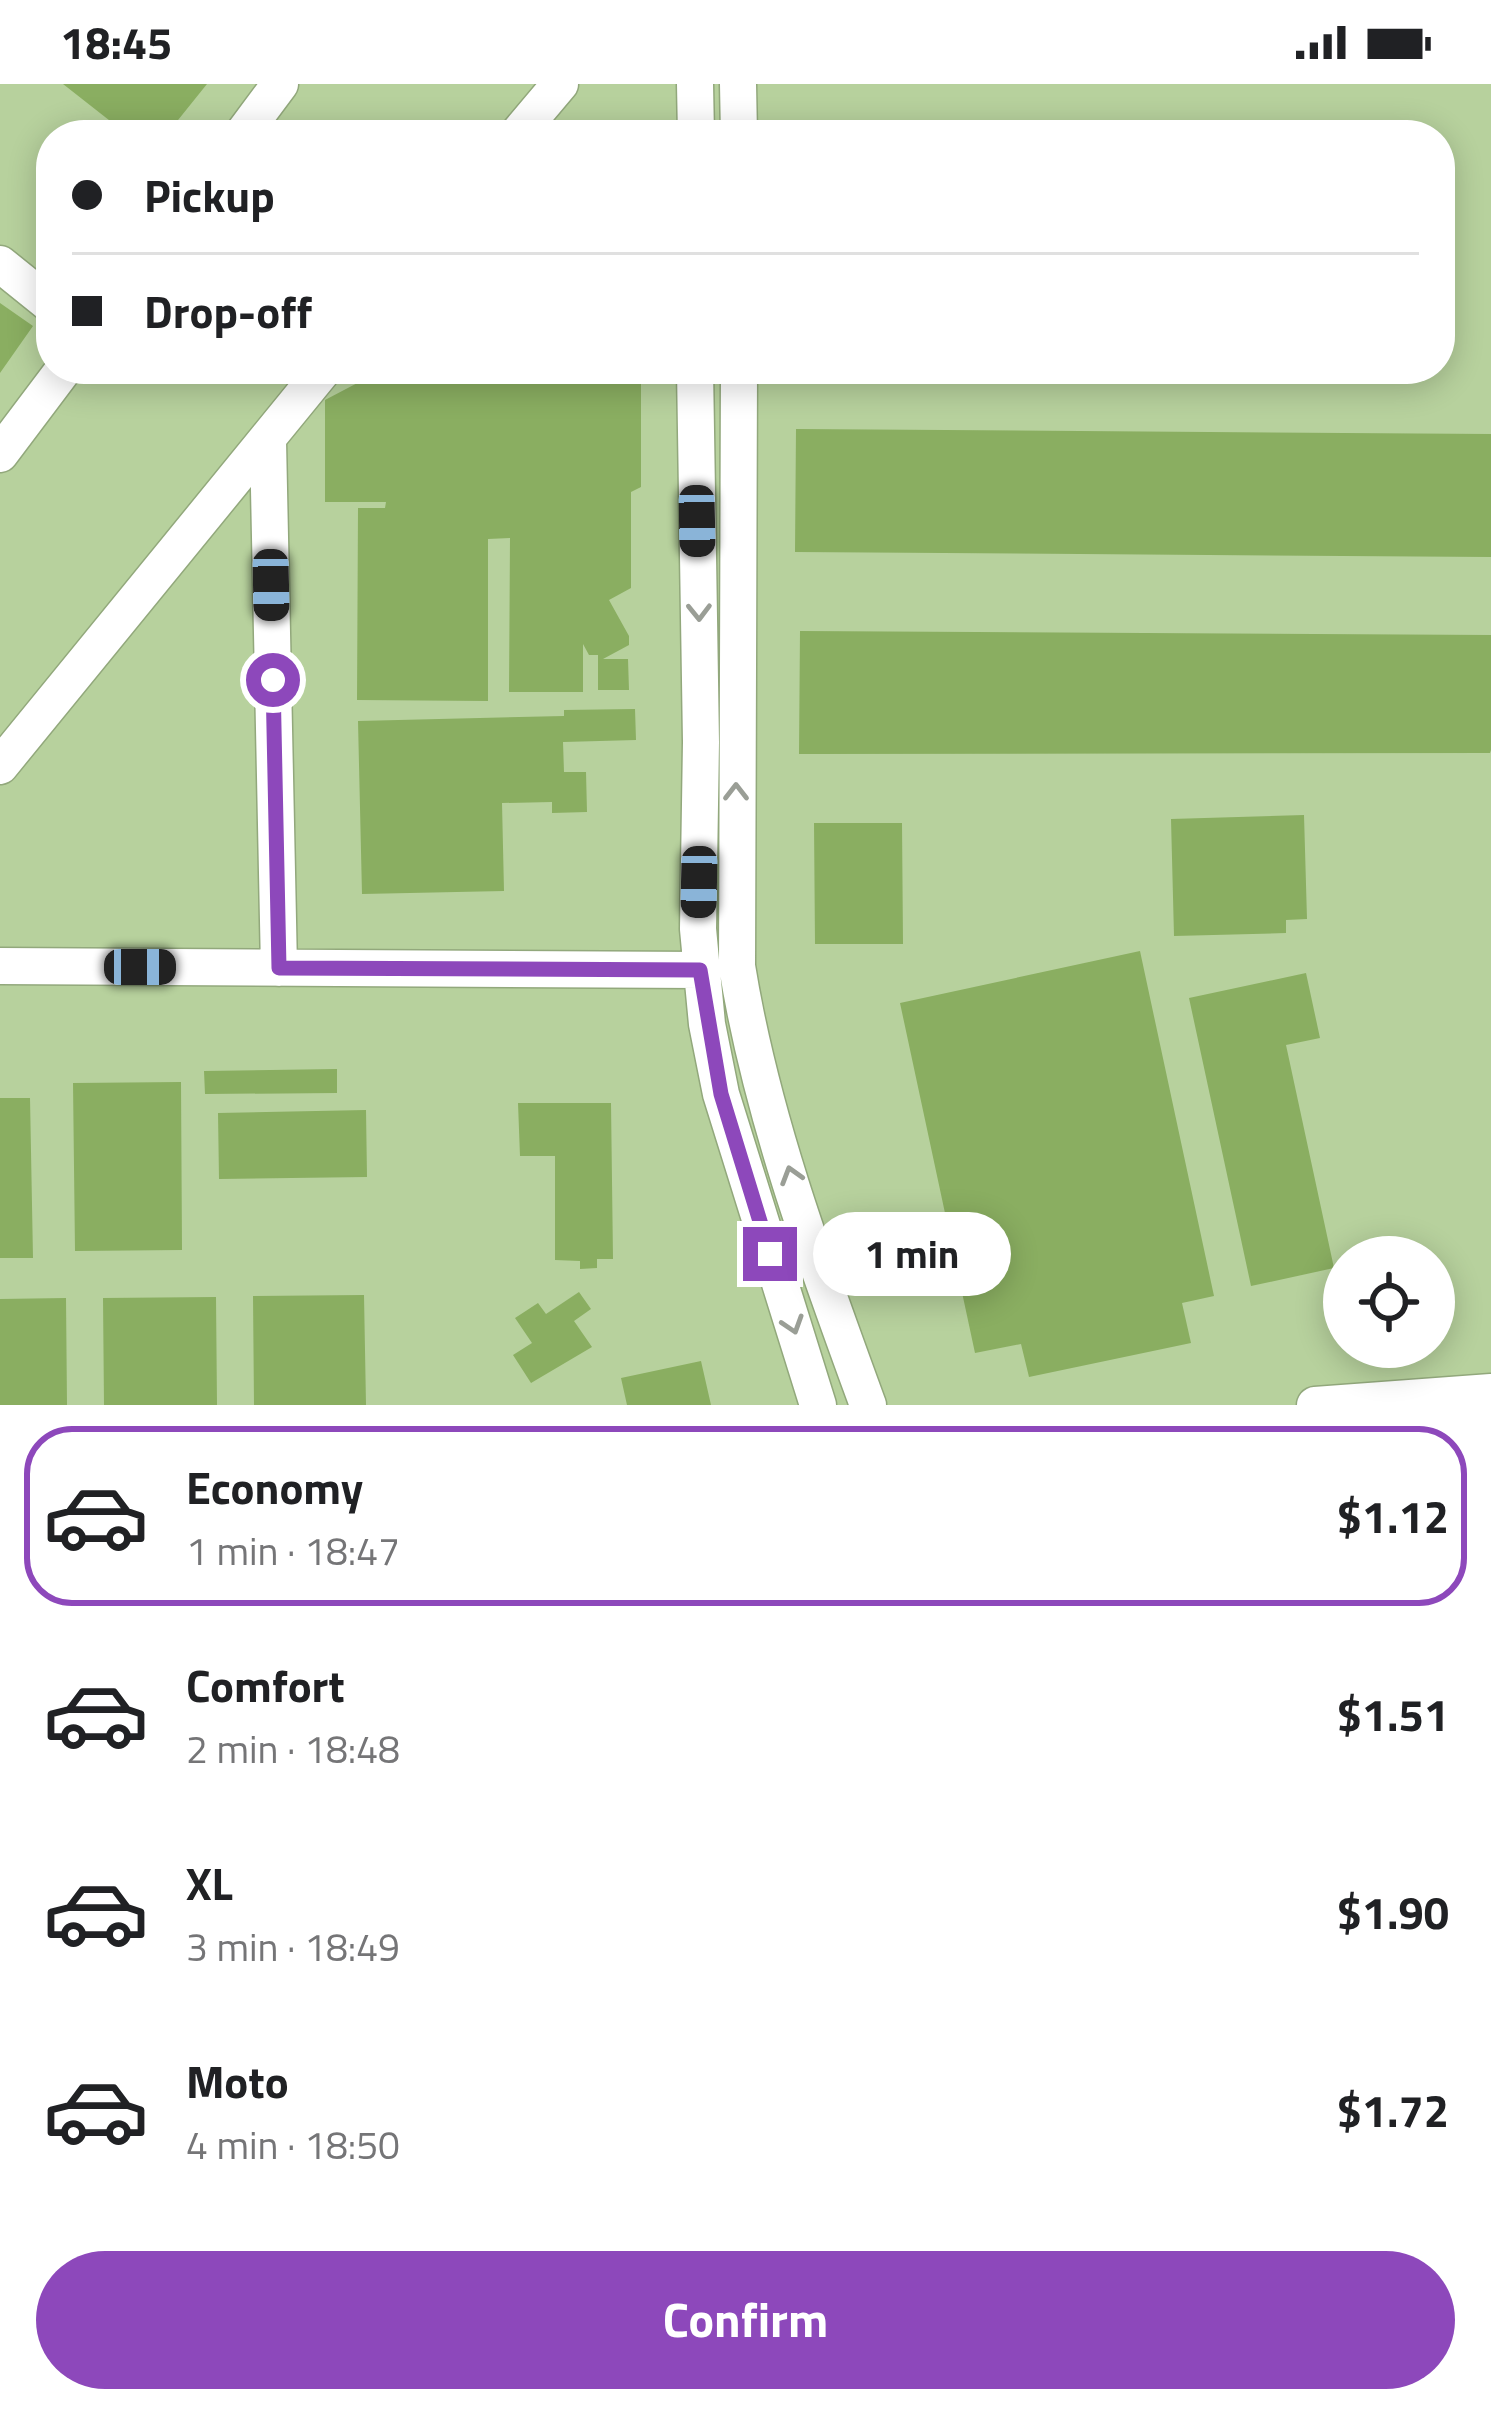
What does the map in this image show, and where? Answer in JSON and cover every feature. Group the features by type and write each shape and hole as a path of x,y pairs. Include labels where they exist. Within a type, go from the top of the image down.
{"street":[{"path":"253,120 280,84"},
{"path":"530,120 560,84"},
{"path":"695,84 696,120"},
{"path":"738,84 739,120"},
{"path":"0,264 36,293"},
{"path":"0,454 53,384"},
{"path":"0,766 312,384"},
{"path":"695,384 700,970 721,1094 818,1405"},
{"path":"739,384 737,966 785,1156 868,1405"},
{"path":"268,441 279,968"},
{"path":"0,966 700,970"},
{"path":"1315,1405 1491,1392"}],"shaded area":[{"path":"0,84 1491,84 1491,1405 0,1405"}],"building":[{"path":"63,84 207,84 178,120 109,120"},
{"path":"0,303 33,326 0,373"},
{"path":"355,384 641,384 641,487 631,492 631,588 609,600 629,636 629,645 603,659 628,659 629,690 598,690 598,655 589,655 583,644 583,692 509,692 510,538 488,539 488,701 357,700 358,508 385,508 386,502 325,502 325,400"},
{"path":"796,429 1491,434 1491,557 795,552"},
{"path":"800,631 1491,635 1491,750 799,754"},
{"path":"635,709 636,740 563,742 564,772 586,772 587,812 552,813 552,802 502,803 504,891 362,894 358,721 564,716 564,710"},
{"path":"1304,815 1307,919 1286,920 1286,933 1174,936 1171,819"},
{"path":"814,823 902,823 903,944 815,944"},
{"path":"1140,951 1214,1296 1182,1303 1191,1343 1029,1377 1021,1344 975,1353 900,1003"},
{"path":"1306,973 1320,1038 1286,1045 1327,1236 1323,1236 1323,1270 1251,1286 1189,998"},
{"path":"337,1069 337,1093 205,1094 204,1071"},
{"path":"181,1082 182,1250 75,1251 73,1083"},
{"path":"0,1098 30,1098 33,1258 0,1258"},
{"path":"518,1103 611,1103 613,1259 597,1259 597,1268 580,1269 580,1261 555,1260 555,1156 520,1156"},
{"path":"366,1110 367,1177 219,1179 218,1113"},
{"path":"579,1292 591,1309 574,1321 592,1347 531,1383 513,1355 532,1343 515,1318 538,1303 546,1314"},
{"path":"364,1295 366,1405 254,1405 253,1296"},
{"path":"216,1297 217,1405 104,1405 103,1298"},
{"path":"66,1298 67,1405 0,1405 0,1299"},
{"path":"701,1361 711,1405 627,1405 621,1378"}],"route":[{"path":"273,680 279,968 700,970 721,1094 770,1254"}]}
